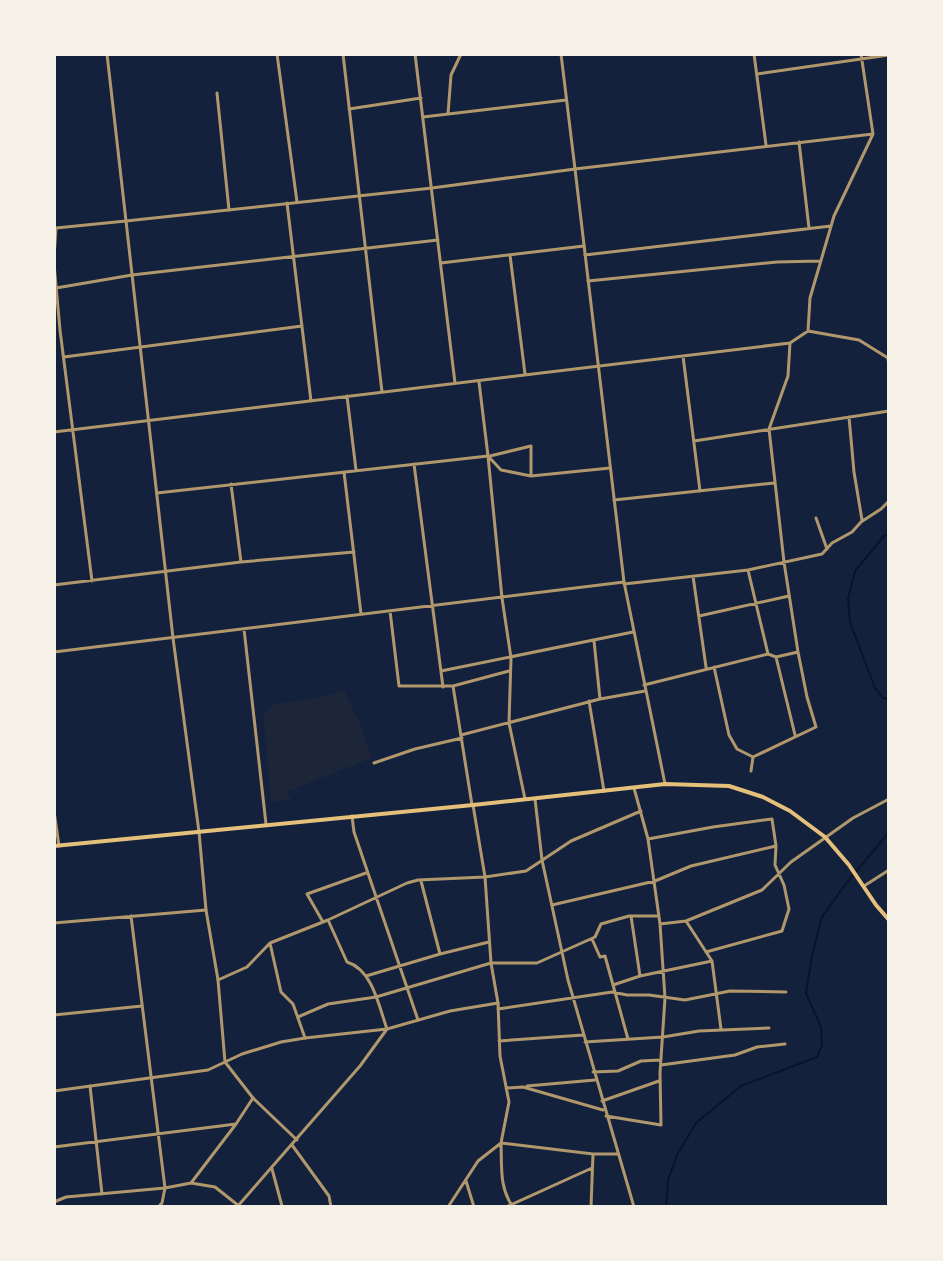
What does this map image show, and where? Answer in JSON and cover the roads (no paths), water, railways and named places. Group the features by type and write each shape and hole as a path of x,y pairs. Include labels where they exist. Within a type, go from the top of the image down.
{"main road":[{"path":"56,846 665,784 729,786 763,797 790,811 825,837 889,920"}],"street":[{"path":"107,54 173,638 199,832 206,910 218,980 225,1062 253,1098 297,1140"},
{"path":"277,54 297,202"},
{"path":"343,54 382,392"},
{"path":"415,54 455,383"},
{"path":"448,114 451,75 461,54"},
{"path":"561,54 624,583 665,784"},
{"path":"754,54 766,146"},
{"path":"757,74 889,55"},
{"path":"808,331 810,298 834,216 873,134 862,57"},
{"path":"217,93 229,210"},
{"path":"349,109 421,98"},
{"path":"423,117 567,99"},
{"path":"92,581 56,299 56,228 432,188 873,134"},
{"path":"799,142 809,228"},
{"path":"287,203 311,401"},
{"path":"585,255 831,226"},
{"path":"56,288 132,275 438,240"},
{"path":"441,263 584,246"},
{"path":"510,255 525,375"},
{"path":"588,281 777,262 821,261"},
{"path":"64,357 302,326"},
{"path":"54,332 60,330"},
{"path":"54,432 790,343 808,331 859,340 888,358 889,367"},
{"path":"753,757 816,727 807,697 789,596 769,429 788,376 790,343"},
{"path":"683,356 700,491"},
{"path":"478,381 511,658 509,723 525,799"},
{"path":"347,396 356,470"},
{"path":"694,441 889,411"},
{"path":"849,417 863,521"},
{"path":"157,493 488,456 531,446 531,476"},
{"path":"488,456 501,470 531,476 610,468"},
{"path":"414,464 443,687"},
{"path":"344,472 361,614"},
{"path":"614,500 775,483"},
{"path":"231,484 241,562"},
{"path":"54,652 748,570 822,554 832,543 852,532 889,501"},
{"path":"816,518 827,549"},
{"path":"54,585 241,562 354,552"},
{"path":"748,570 768,654"},
{"path":"693,576 707,669"},
{"path":"699,616 789,596"},
{"path":"390,611 399,686 453,686 510,671"},
{"path":"244,629 266,825"},
{"path":"441,671 634,632"},
{"path":"594,641 600,699"},
{"path":"644,685 768,654 776,657 798,652"},
{"path":"776,657 795,737"},
{"path":"714,667 729,735 737,749 753,757"},
{"path":"453,686 485,877 491,963 498,1003 500,1056 509,1102 501,1143 502,1179 505,1197 512,1206"},
{"path":"374,763 589,701 645,691"},
{"path":"589,701 604,791"},
{"path":"751,771 753,757"},
{"path":"523,1087 606,1114 661,1125 665,998 660,924 648,839 634,788"},
{"path":"535,798 542,860 573,999 634,1207"},
{"path":"660,924 686,921 762,890 791,862 825,837 889,799"},
{"path":"54,811 56,846"},
{"path":"218,980 247,967 270,943 407,883 526,871 571,841 641,811"},
{"path":"352,816 354,832 418,1020"},
{"path":"648,839 772,819 775,865 789,909 782,931 706,952"},
{"path":"552,906 655,881 691,866 776,846"},
{"path":"864,886 889,870"},
{"path":"368,872 307,894 326,921 347,962 366,976 387,1029"},
{"path":"421,881 440,954"},
{"path":"54,923 206,910"},
{"path":"131,916 165,1188 158,1207"},
{"path":"298,1017 328,1004 376,997 491,963 537,963 592,939 601,924 631,916 659,916"},
{"path":"631,916 640,976"},
{"path":"686,921 712,961 722,1031"},
{"path":"592,939 600,957 605,956 628,1039"},
{"path":"366,976 490,942"},
{"path":"270,943 281,992 293,1004 305,1038"},
{"path":"613,985 712,961"},
{"path":"498,1009 615,993 685,1000 730,991 786,992"},
{"path":"54,1091 208,1070 242,1054 281,1042 387,1029 450,1011 498,1003"},
{"path":"54,1015 142,1006"},
{"path":"585,1042 769,1028"},
{"path":"54,1202 66,1197 191,1183 215,1187 238,1206 360,1066 387,1029"},
{"path":"499,1041 583,1035"},
{"path":"593,1072 618,1071 641,1061 735,1055 757,1047 785,1044"},
{"path":"506,1088 596,1080"},
{"path":"602,1101 660,1081"},
{"path":"90,1086 102,1194"},
{"path":"191,1183 253,1098"},
{"path":"54,1147 236,1124"},
{"path":"448,1207 478,1161 501,1143 618,1154"},
{"path":"292,1145 329,1196 331,1207"},
{"path":"591,1207 593,1154"},
{"path":"272,1168 281,1207"},
{"path":"506,1207 592,1168"},
{"path":"466,1181 474,1207"}],"waterway":[{"path":"889,534 855,571 848,599 850,622 875,688 883,698 889,699"},
{"path":"666,1207 668,1180 677,1155 696,1123 741,1086 817,1057 822,1045 821,1027 806,993 822,917 889,832"}]}
